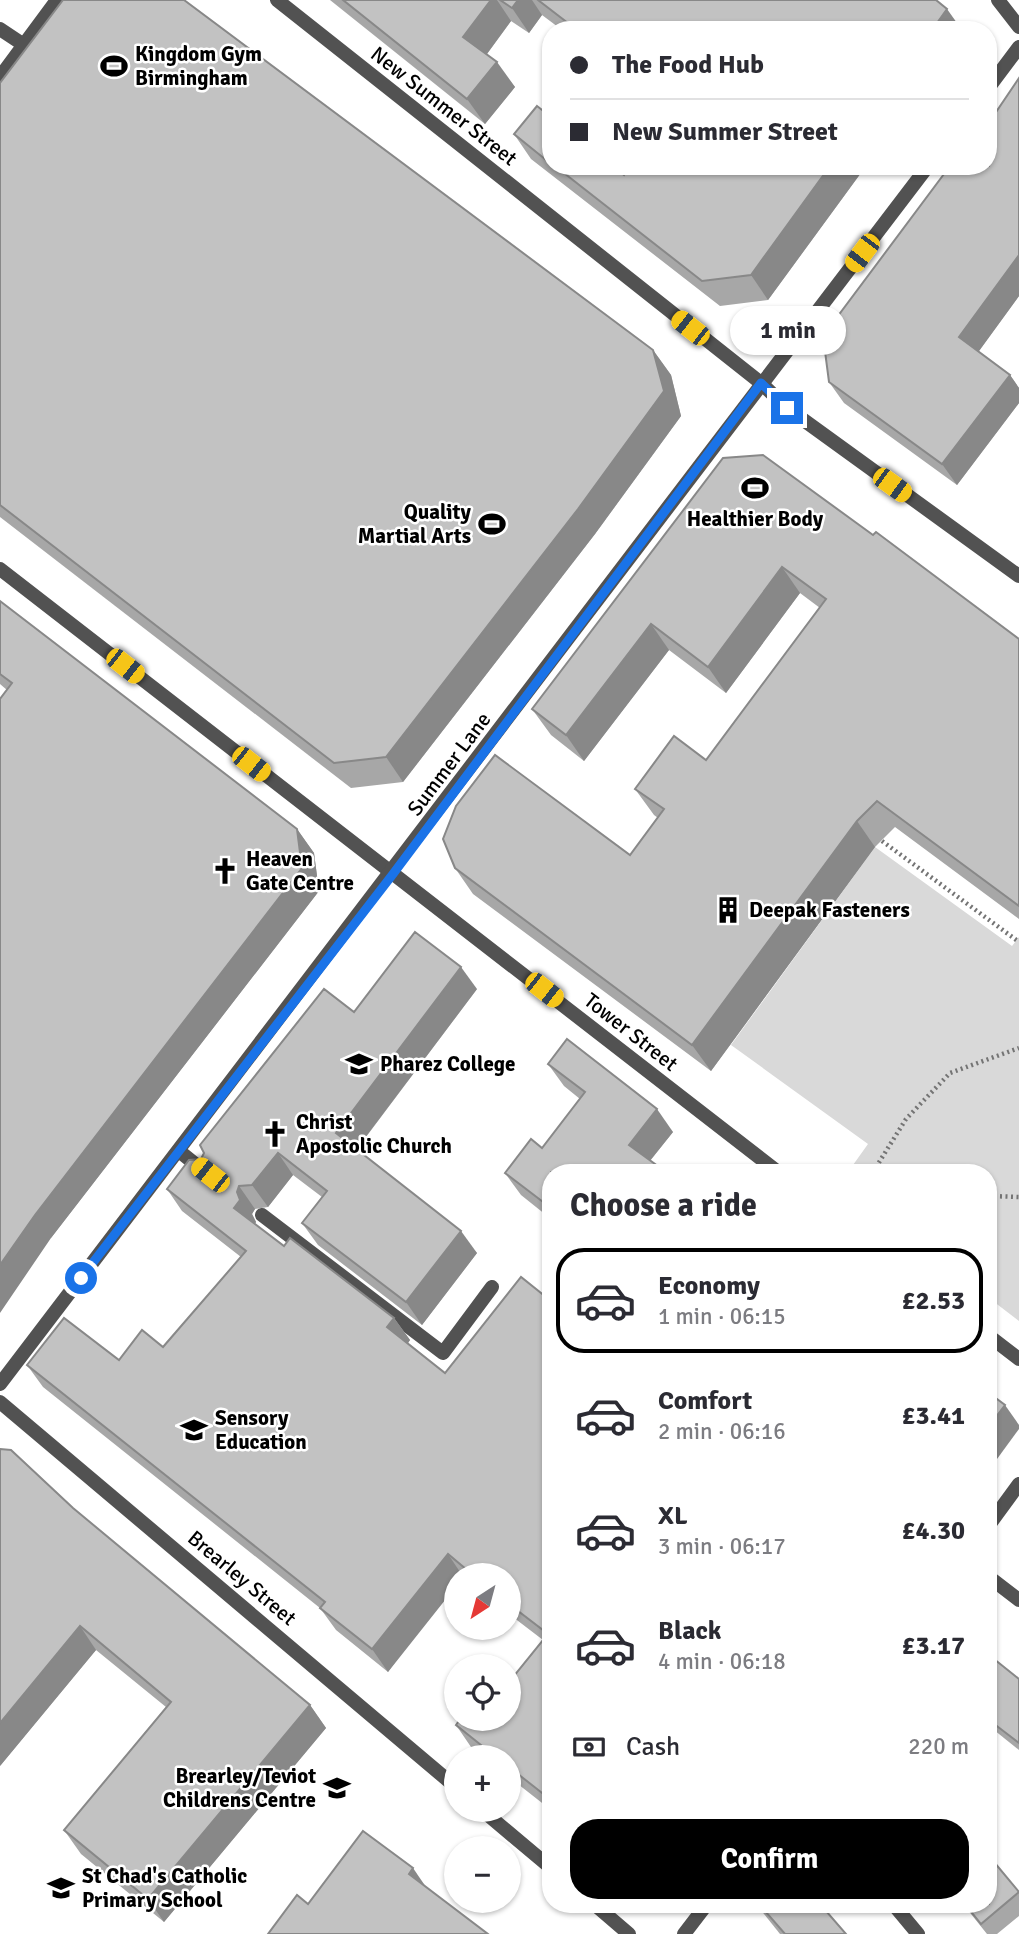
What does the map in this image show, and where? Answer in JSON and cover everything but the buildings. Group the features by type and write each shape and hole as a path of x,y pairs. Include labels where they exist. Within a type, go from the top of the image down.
{"street":[{"path":"0,78 57,0"},
{"name":"New Summer Street","path":"277,0 761,383 787,408 1019,576"},
{"path":"998,0 1019,27"},
{"path":"0,29 24,45"},
{"path":"997,76 1019,47"},
{"name":"Summer Lane","path":"0,1384 393,874 761,383 921,175"},
{"name":"Tower Street","path":"0,569 768,1164"},
{"path":"179,1151 210,1175"},
{"path":"262,1215 443,1353 492,1287"},
{"path":"997,1342 1019,1359"},
{"name":"Brearley Street","path":"0,1402 444,1777"},
{"path":"997,1514 1019,1484"},
{"path":"997,1583 1019,1600"},
{"path":"496,1822 542,1860"},
{"path":"604,1913 629,1934"},
{"path":"684,1934 700,1913"},
{"path":"900,1913 918,1934"}],"path":[{"path":"882,841 1019,942"},
{"path":"878,1164 906,1119 950,1073 1019,1048"},
{"path":"997,1196 1019,1197"}],"shaded area":[{"path":"875,847 1012,946 1019,937 1019,1321 997,1304 997,1164 854,1164 868,1144 731,1045"}],"place":[{"name":"Kingdom Gym Birmingham","path":"114,66"},
{"name":"Healthier Body","path":"755,488"},
{"name":"Quality Martial Arts","path":"492,524"},
{"name":"Heaven Gate Centre","path":"225,871"},
{"name":"Deepak Fasteners","path":"728,910"},
{"name":"Pharez College","path":"359,1064"},
{"name":"Christ Apostolic Church","path":"275,1134"},
{"name":"Sensory Education","path":"194,1430"},
{"name":"Brearley/Teviot Childrens Centre","path":"337,1788"},
{"name":"St Chad's Catholic Primary School","path":"61,1888"}],"route":[{"path":"81,1278 393,874 761,383 787,408"}]}
